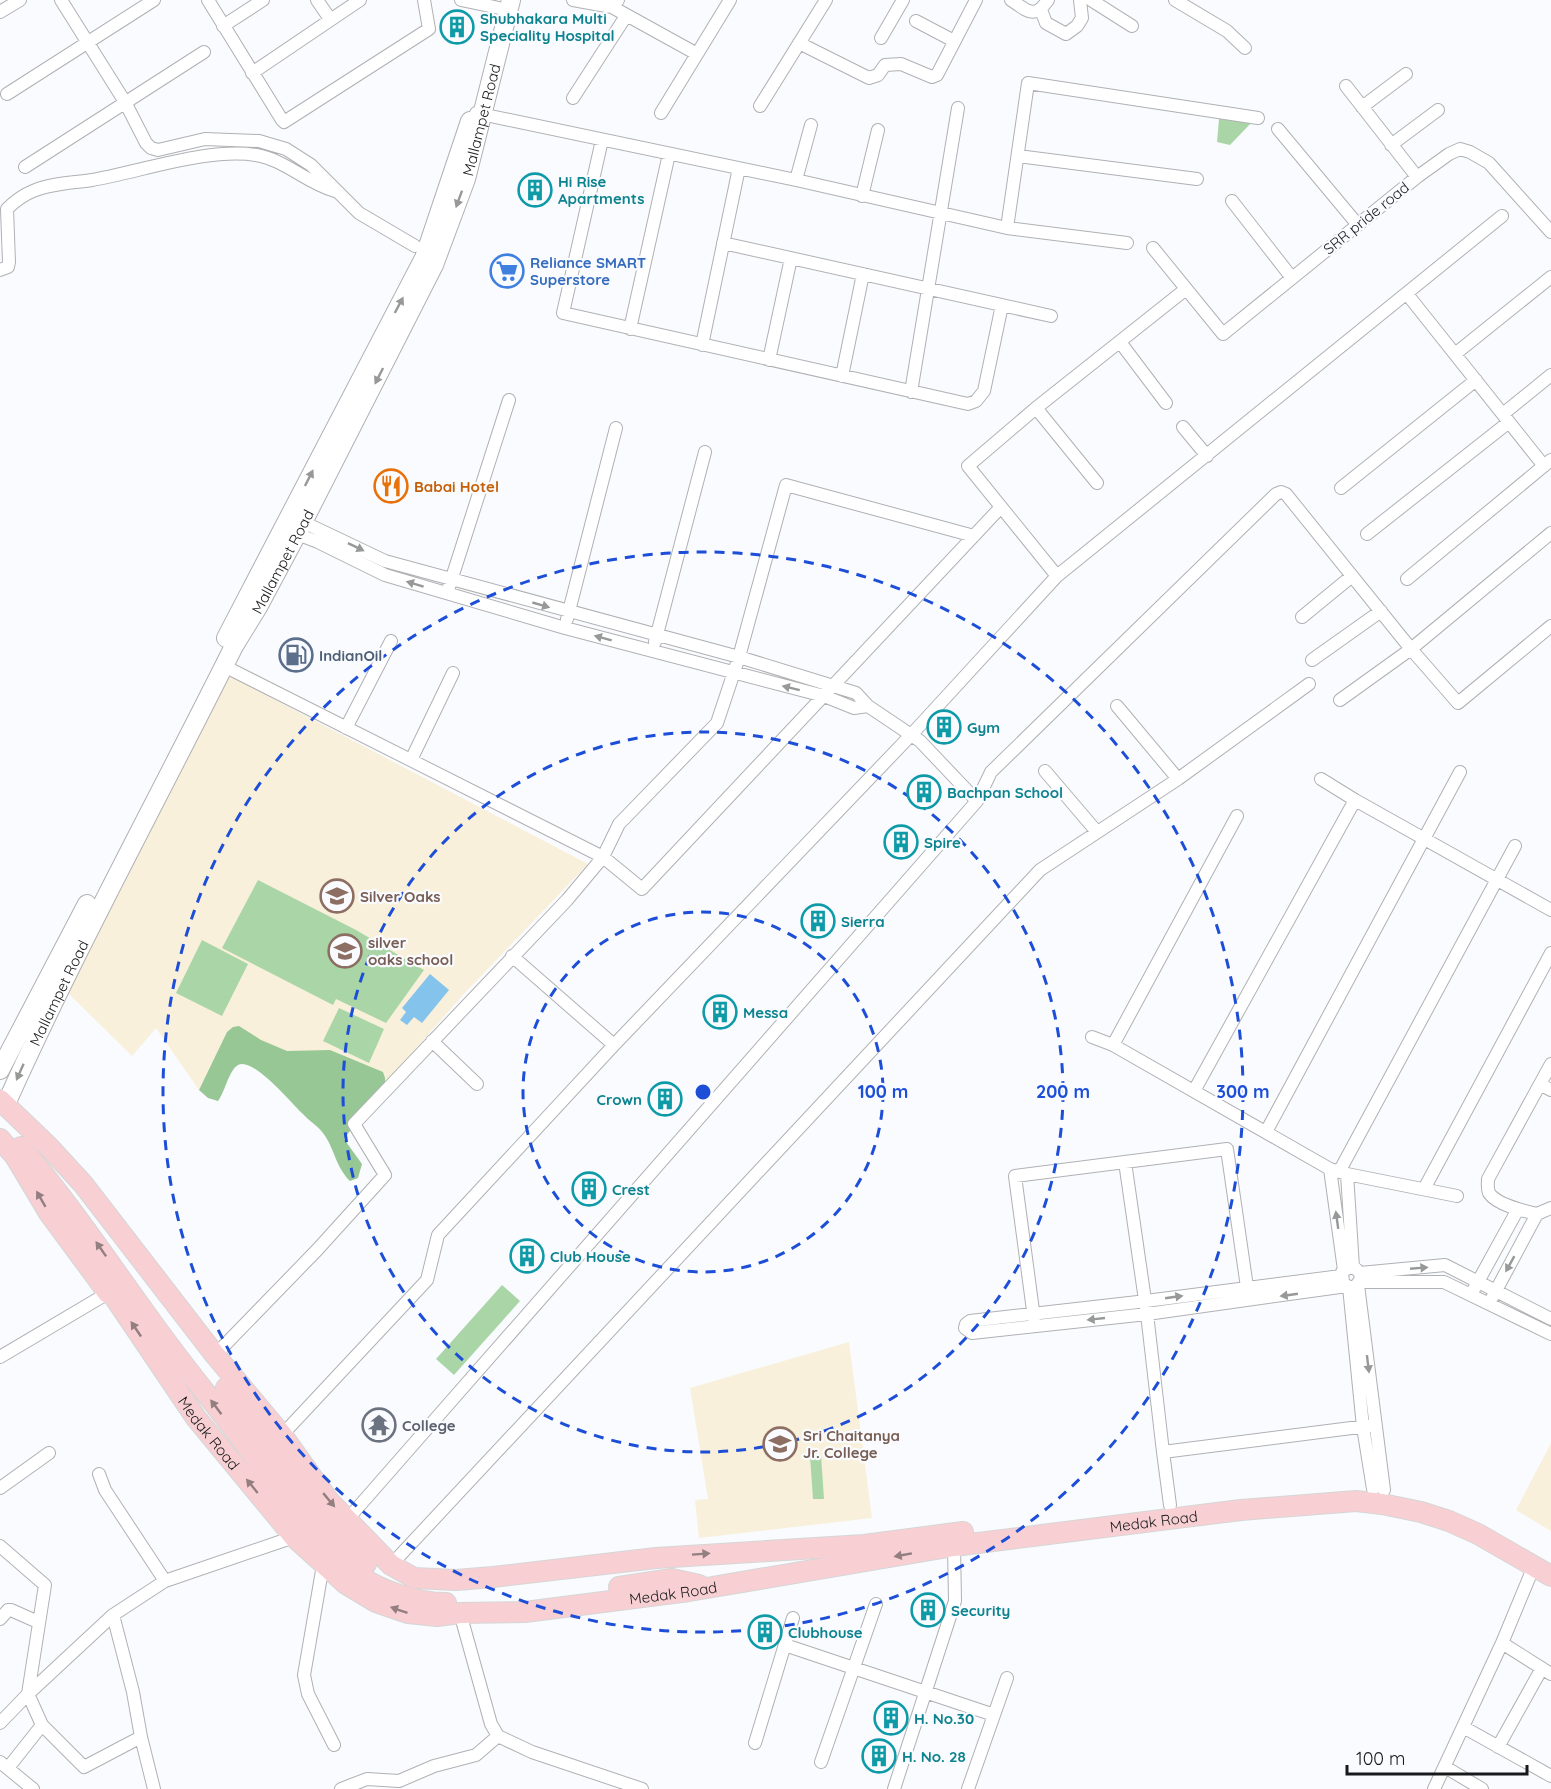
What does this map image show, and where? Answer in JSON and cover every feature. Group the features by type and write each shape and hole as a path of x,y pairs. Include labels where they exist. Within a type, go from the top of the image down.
{"main road":[{"name":"Mallampet Road","path":"2,1105 104,897 224,666 300,528 434,265 466,179 477,114 504,3"},
{"name":"Mallampet Road","path":"0,1070 424,258 477,114"},
{"name":"Medak Road","path":"2,1105 49,1147 83,1184 215,1355 282,1435 329,1501 391,1565 414,1578 456,1580 665,1557 864,1545 1170,1506 1356,1488 1425,1499 1453,1508 1484,1522 1542,1563 1551,1576"},
{"path":"2,1105 19,1131 117,1242 322,1518 363,1563 424,1591 455,1593 632,1573 665,1557"},
{"path":"0,1126 48,1178 101,1248 151,1322 270,1478 321,1539 358,1575 390,1591 427,1603 549,1598 672,1579 711,1588"},
{"name":"Medak Road","path":"0,1139 15,1156 49,1213 108,1293 113,1295 196,1418 294,1537 346,1584 376,1602 408,1613 437,1616 460,1613 525,1612 711,1588 954,1546 1240,1510 1356,1501 1421,1512 1449,1521 1542,1563"}],"street":[{"path":"0,12 20,0"},
{"path":"61,0 151,148 158,150 205,139 259,141 286,149 310,165 359,213 415,246"},
{"path":"7,94 154,0"},
{"path":"208,0 282,120 288,121 429,29 423,0"},
{"path":"223,26 263,0"},
{"path":"317,0 330,19"},
{"path":"252,73 360,0"},
{"path":"461,0 504,3"},
{"path":"573,0 614,2 626,16 697,54"},
{"path":"661,114 730,0"},
{"path":"760,106 826,0"},
{"path":"882,38 903,0"},
{"path":"799,43 869,78 878,75 885,65 896,63 932,77 937,75 976,0"},
{"path":"1011,0 1029,12 1044,5 1046,23 1066,34 1077,26 1082,18 1080,0"},
{"path":"1091,0 1132,26"},
{"path":"1175,0 1227,31 1245,48"},
{"path":"573,98 626,16"},
{"path":"916,21 954,41"},
{"path":"25,167 204,52"},
{"path":"1362,107 1406,74"},
{"path":"1007,228 1028,83 1258,118"},
{"path":"1346,86 1417,177"},
{"path":"910,392 958,108"},
{"path":"1391,145 1438,110"},
{"path":"477,114 796,180 1007,228 1127,243"},
{"path":"796,180 811,125"},
{"path":"1278,129 1358,225"},
{"path":"862,196 878,130"},
{"path":"602,140 563,313 968,404 976,401 984,391 1002,305"},
{"name":"SRR pride road","path":"1153,248 1223,334 1417,177 1449,154 1460,149 1490,163 1551,232"},
{"path":"630,328 669,153"},
{"path":"0,270 8,267 9,262 4,210 34,190 55,184 92,180 203,157 232,154 255,155 279,162 319,187 336,192"},
{"path":"1018,156 1197,179"},
{"path":"702,345 739,168"},
{"path":"1232,201 1292,278"},
{"path":"282,1435 427,1280 438,1235 614,1045 912,734 1057,576 1502,216"},
{"path":"723,243 1051,316"},
{"path":"769,360 791,258"},
{"path":"842,376 863,274"},
{"path":"1455,354 1551,277"},
{"path":"1057,576 968,466 1036,408 1186,289"},
{"path":"1407,294 1506,418 1547,463 1407,579"},
{"path":"1120,342 1166,403"},
{"path":"1367,534 1506,418 1551,375"},
{"path":"1341,488 1476,380"},
{"path":"448,594 509,400"},
{"path":"1036,408 1097,483"},
{"path":"1183,427 1207,456"},
{"path":"565,628 616,428"},
{"path":"653,652 705,452"},
{"path":"215,1355 317,1250 385,1175 354,1124 567,900 603,856 619,824 717,723 739,657 786,485 974,536"},
{"path":"347,1520 978,801 991,772 1275,494 1281,492 1286,494 1411,649 1458,703 1551,626"},
{"path":"224,666 603,856 642,889 1001,507"},
{"path":"300,528 385,561 739,657 828,692"},
{"path":"300,528 318,542 385,575 448,594 733,673 828,692 856,693 868,706 912,734 978,801"},
{"path":"1340,700 1411,649 1551,532"},
{"path":"1302,617 1352,576"},
{"path":"1312,660 1381,611"},
{"path":"346,728 391,641"},
{"path":"411,760 453,673"},
{"path":"391,1565 1040,870 1178,779 1309,684"},
{"path":"1117,706 1178,779"},
{"path":"1045,771 1097,832"},
{"path":"1266,1132 1460,772"},
{"path":"1321,779 1354,800 1551,910"},
{"path":"1194,1091 1354,800"},
{"path":"1113,1045 1237,816"},
{"path":"1379,1490 1369,1426 1339,1171 1515,846"},
{"path":"1424,1189 1551,953"},
{"path":"512,956 614,1045"},
{"path":"1092,1036 1113,1045 1339,1171 1458,1196"},
{"path":"432,1041 477,1084"},
{"path":"1537,1214 1518,1209 1496,1199 1490,1194 1488,1179 1546,1087 1551,1064"},
{"path":"1034,1319 1015,1176 1227,1149 1249,1300"},
{"path":"1125,1162 1147,1314 1170,1506"},
{"path":"1489,1305 1537,1214 1550,1207"},
{"path":"1471,1296 1518,1209"},
{"path":"1034,1319 1247,1287 1352,1278 1445,1265 1551,1319"},
{"path":"1034,1319 1147,1314 1249,1300 1352,1278 1444,1282 1551,1334"},
{"path":"0,1357 108,1293"},
{"path":"1163,1452 1369,1426"},
{"path":"0,1488 49,1453"},
{"path":"99,1474 105,1490 165,1581"},
{"path":"0,1723 28,1694 113,1616 165,1581 294,1537"},
{"path":"894,1789 955,1601 954,1546"},
{"path":"3,1553 45,1585 28,1694 42,1725 84,1767 141,1737"},
{"path":"1434,1789 1542,1563"},
{"path":"323,1565 304,1675 308,1694 334,1744"},
{"path":"821,1762 876,1604"},
{"path":"0,1619 12,1610 38,1622"},
{"path":"460,1613 491,1724 498,1736 532,1752 642,1789"},
{"path":"113,1616 133,1692 154,1789"},
{"path":"755,1743 793,1618"},
{"path":"1498,1747 1546,1671 1502,1643"},
{"path":"785,1645 994,1715"},
{"path":"968,1789 1007,1677"},
{"path":"33,1789 4,1765 42,1725"},
{"path":"1463,1727 1551,1776"},
{"path":"341,1789 367,1779 399,1781 435,1766 476,1755 498,1736"},
{"path":"1445,1767 1482,1789"}],"shaded area":[{"name":"Silver Oaks","path":"228,675 588,864 463,995 338,1136 227,1032 199,1090 156,1028 132,1056 68,993"},
{"name":"Sri Chaitanya Jr. College","path":"849,1342 872,1518 699,1538 695,1500 708,1499 690,1388"},
{"path":"1551,1443 1551,1531 1516,1510"}],"green space":[{"path":"1219,119 1253,121 1230,145 1217,142"},
{"path":"258,880 356,930 424,970 386,1023 336,999 333,1005 222,948"},
{"path":"202,940 248,964 222,1016 176,993"},
{"path":"339,1008 384,1029 369,1063 323,1041"},
{"path":"239,1026 261,1040 287,1051 330,1050 383,1072 385,1083 344,1139 362,1164 358,1178 350,1181 341,1169 321,1130 263,1074 253,1068 245,1064 238,1065 218,1101 208,1098 199,1090 227,1032"},
{"path":"502,1285 520,1301 454,1375 436,1359"},
{"path":"821,1455 824,1499 813,1499 810,1456"}],"water":[{"path":"430,974 449,990 422,1023 414,1017 407,1025 400,1020 406,1012 402,1008"}],"place":[{"name":"Shubhakara Multi Speciality Hospital","path":"457,27"},
{"name":"Hi Rise Apartments","path":"535,190"},
{"name":"Reliance SMART Superstore","path":"507,271"},
{"name":"Babai Hotel","path":"391,486"},
{"name":"IndianOil","path":"296,655"},
{"name":"Gym","path":"944,727"},
{"name":"Bachpan School","path":"924,792"},
{"name":"Spire","path":"901,842"},
{"name":"Silver Oaks","path":"337,896"},
{"name":"Sierra","path":"818,921"},
{"name":"silver oaks school","path":"345,951"},
{"name":"Messa","path":"720,1012"},
{"name":"Crown","path":"665,1099"},
{"name":"Crest","path":"589,1189"},
{"name":"Club House","path":"527,1256"},
{"name":"College","path":"379,1425"},
{"name":"Sri Chaitanya Jr. College","path":"780,1444"},
{"name":"Security","path":"928,1610"},
{"name":"Clubhouse","path":"765,1632"},
{"name":"H. No.30","path":"891,1718"},
{"name":"H. No. 28","path":"879,1756"}]}
